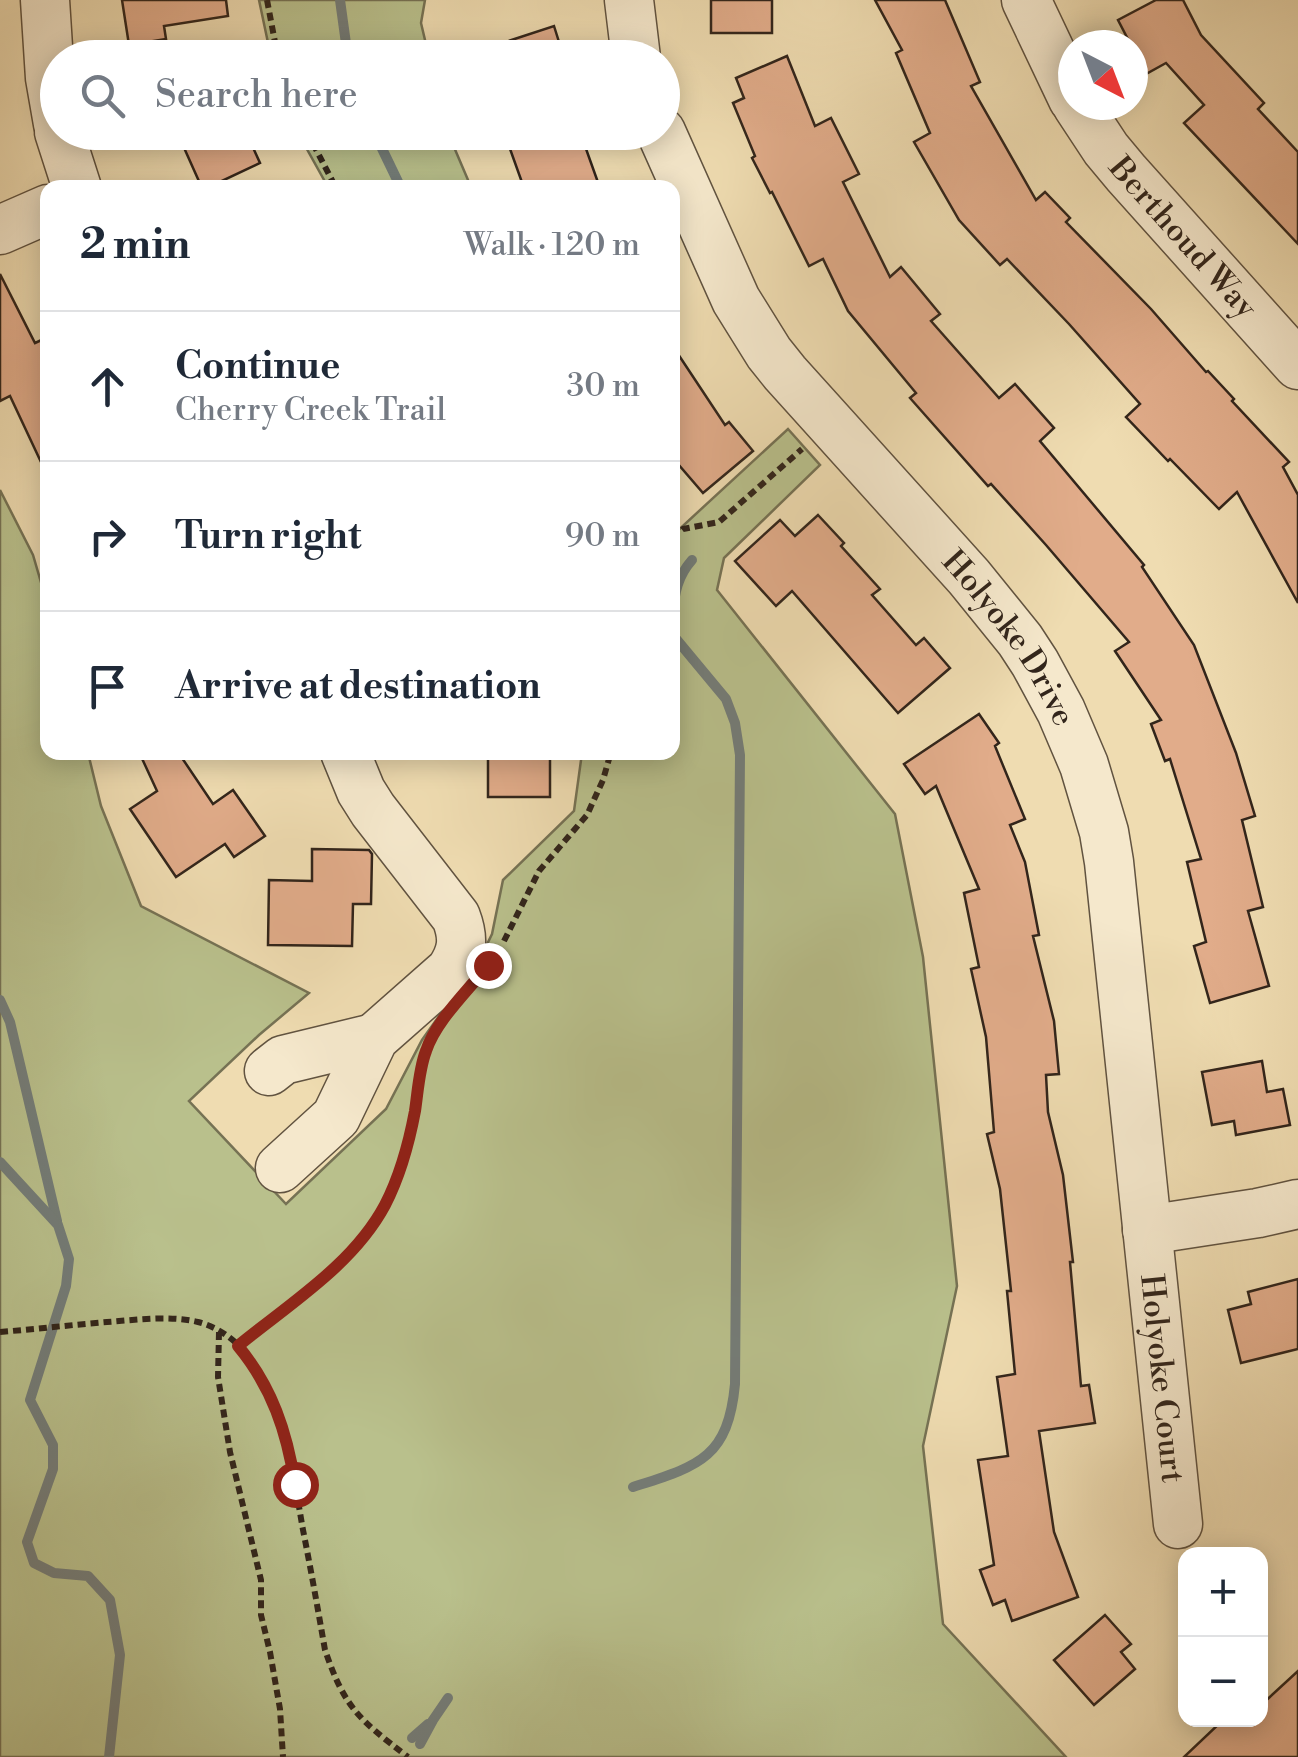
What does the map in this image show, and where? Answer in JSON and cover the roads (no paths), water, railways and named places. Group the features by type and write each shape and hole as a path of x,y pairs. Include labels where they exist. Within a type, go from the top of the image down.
{"street":[{"path":"44,0 47,40"},
{"path":"629,0 634,40"},
{"name":"Berthoud Way","path":"1026,0 1058,67"},
{"name":"Berthoud Way","path":"1086,120 1126,173 1298,365"},
{"path":"64,150 75,180"},
{"name":"Holyoke Drive","path":"669,150 736,300 784,374 999,613 1035,662 1061,711 1094,796 1109,862 1147,1230"},
{"path":"0,230 40,212"},
{"path":"280,1168 336,1116 374,1038 450,971 462,946 462,931 456,917 372,810 348,760"},
{"path":"269,1071 283,1060 374,1038"},
{"path":"1147,1230 1298,1204"},
{"name":"Holyoke Court","path":"1147,1230 1178,1524"}],"waterway":[{"path":"340,0 346,40"},
{"path":"383,150 397,180"},
{"path":"680,579 692,560"},
{"path":"633,1487 675,1473 706,1456 725,1429 735,1384 740,755 726,699 680,644"},
{"path":"0,1000 10,1022 57,1221"},
{"path":"0,1162 58,1225 69,1259 66,1286 30,1400 53,1445 53,1469 27,1542 34,1563 54,1573 88,1576 110,1600 120,1655 109,1757"},
{"path":"420,1744 448,1698"},
{"path":"412,1738 428,1724"}]}
